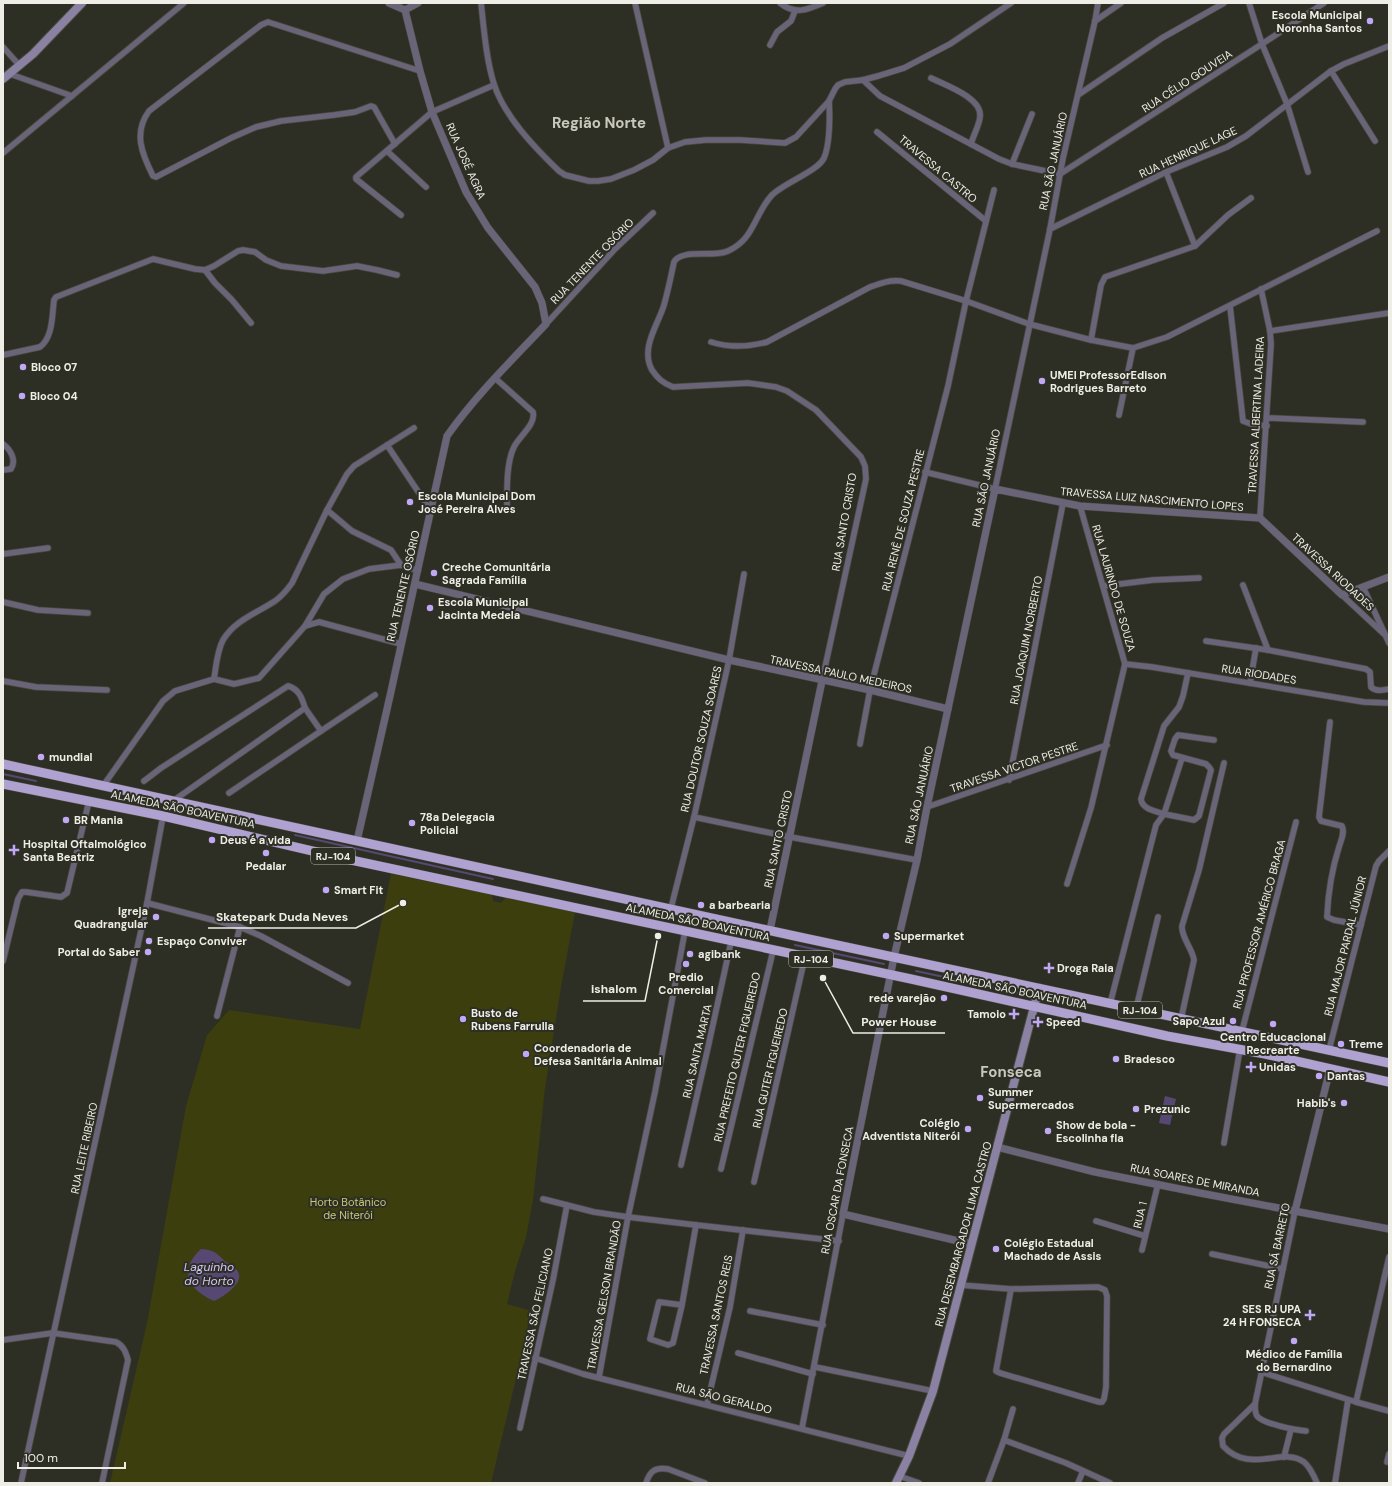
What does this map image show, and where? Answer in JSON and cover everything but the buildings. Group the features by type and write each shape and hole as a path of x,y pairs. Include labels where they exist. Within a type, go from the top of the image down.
{"highway":[{"name":"ALAMEDA SÃO BOAVENTURA","path":"3,764 1389,1063"},
{"name":"ALAMEDA SÃO BOAVENTURA","path":"3,784 163,816 351,860 1034,1006 1167,1036 1240,1049 1389,1082"}],"main road":[{"path":"6,77 20,66 82,3"},
{"name":"RUA DESEMBARGADOR LIMA CASTRO","path":"898,1479 909,1456 932,1391 1039,988"}],"street":[{"path":"3,153 184,3"},
{"path":"389,3 405,10 418,3"},
{"path":"481,3 494,85 506,111 549,161 566,175 589,181 611,179 634,170 653,160 668,148 685,142 706,140 785,142 796,136 829,101 838,85 845,82 863,80 904,68 950,44 1011,3"},
{"path":"635,3 668,148"},
{"path":"780,3 790,10 810,8 823,3"},
{"name":"RUA SÃO JANUÁRIO","path":"894,957 917,860 1050,229 1060,174 1098,3"},
{"path":"1095,20 1121,3"},
{"path":"1078,95 1162,38 1224,3"},
{"path":"1249,3 1262,44 1288,104 1308,172"},
{"name":"RUA CÉLIO GOUVEIA","path":"1060,174 1324,3"},
{"name":"RUA JOSÉ AGRA","path":"405,10 432,112 472,202 488,228 535,287 542,303"},
{"path":"770,45 777,32 791,21 795,10"},
{"path":"395,144 374,107 371,106 355,112 280,121 256,127 231,138 156,177 143,156 141,147 141,126 143,118 149,111 268,22 420,71"},
{"path":"3,47 20,66"},
{"name":"RUA HENRIQUE LAGE","path":"1050,229 1166,172 1227,147 1246,136 1331,71 1344,64 1389,47"},
{"path":"1331,71 1375,141"},
{"path":"6,77 72,96"},
{"path":"932,78 969,97 977,107 980,116 970,144"},
{"path":"863,80 880,96 999,159 1012,164 1060,174"},
{"path":"401,215 356,178 432,112 494,85"},
{"name":"RUA SANTO CRISTO","path":"770,930 866,479 865,466 862,457 816,410 787,391 776,387 748,383 673,387 663,383 656,377 649,364 648,354 649,343 663,306 676,258 682,255 714,255 737,247 750,234 763,207 773,194 793,179 810,171 824,159 830,119 829,101"},
{"path":"1012,164 1032,114"},
{"name":"TRAVESSA CASTRO","path":"878,132 986,221"},
{"path":"387,151 426,188"},
{"path":"1166,172 1195,246"},
{"name":"RUA RENÊ DE SOUZA PESTRE","path":"860,744 870,690 948,386 966,301 994,190"},
{"path":"1091,340 1102,281 1105,277 1195,246 1228,215 1251,198"},
{"name":"RUA TENENTE OSÓRIO","path":"357,841 389,704 447,436 463,413 495,378 615,249 653,213"},
{"path":"711,342 735,346 752,346 767,342 883,282 902,281 966,301 1030,324 1091,340 1133,348 1167,337 1378,231"},
{"path":"3,354 40,347 45,344 48,338 54,300 56,297 154,259 205,270 238,251 243,250 255,252 266,260 281,266 323,271 357,266 397,275"},
{"path":"205,270 215,284 232,300 251,323"},
{"name":"TRAVESSA ALBERTINA LADEIRA","path":"1260,518 1268,418 1271,344 1270,331 1261,289"},
{"name":"RUA TENENTE OSÓRIO","path":"542,303 546,324"},
{"path":"1230,306 1243,420 1251,424 1267,426"},
{"path":"1270,331 1389,313"},
{"path":"1119,415 1133,348"},
{"path":"495,378 533,412 534,415 532,422 514,446 512,453 507,510"},
{"path":"1268,418 1363,422"},
{"path":"214,679 221,646 224,639 240,622 276,601 292,584 327,510 347,474 354,466 414,428"},
{"path":"3,444 9,448 12,456 12,467 3,470"},
{"path":"387,444 431,511"},
{"name":"TRAVESSA LUIZ NASCIMENTO LOPES","path":"925,472 995,489 1080,506 1260,518"},
{"name":"RUA JOAQUIM NORBERTO","path":"1009,780 1062,503"},
{"name":"RUA LAURINDO DE SOUZA","path":"1067,884 1091,808 1125,664 1080,506"},
{"path":"327,510 352,531 391,550 401,565"},
{"name":"TRAVESSA RIODADES","path":"1260,518 1386,636 1389,643"},
{"path":"3,554 48,548"},
{"path":"103,786 168,695 175,691 214,679 234,684 259,678 305,626 324,594 343,579 369,569 401,565 418,571"},
{"name":"RUA DOUTOR SOUZA SOARES","path":"671,908 694,817 729,660 744,574"},
{"path":"1342,595 1389,577"},
{"path":"1103,586 1153,580 1199,578"},
{"name":"TRAVESSA PAULO MEDEIROS","path":"415,584 729,660 870,690 948,709"},
{"path":"1243,585 1268,650"},
{"path":"1363,587 1386,636"},
{"path":"3,602 38,610 88,613"},
{"path":"305,626 319,622 401,644"},
{"path":"1206,641 1268,650 1368,670 1370,672 1373,688 1379,690 1389,689"},
{"path":"1250,683 1256,648"},
{"name":"RUA RIODADES","path":"1125,664 1152,667 1364,702 1389,703"},
{"path":"1188,673 1184,696 1179,707 1164,726 1141,799 1142,804 1146,808 1164,814 1194,820 1199,816 1211,770 1206,764 1182,758 1172,753 1175,739 1178,735 1214,740"},
{"path":"3,681 36,687 107,690"},
{"path":"144,781 161,768 288,686 295,688 302,699 305,708 321,732"},
{"path":"229,793 375,695"},
{"path":"173,801 305,708"},
{"path":"1330,722 1319,817 1321,821 1342,826 1343,834 1336,857 1327,916 1334,920 1361,925"},
{"name":"TRAVESSA VICTOR PESTRE","path":"927,807 1107,745"},
{"path":"1110,1004 1156,825 1164,814 1182,758"},
{"path":"1181,1018 1194,960 1193,952 1182,933 1182,926 1199,870 1224,762"},
{"path":"3,961 18,899 22,892 61,897 67,893 90,801"},
{"name":"RUA LEITE RIBEIRO","path":"21,1483 147,903 163,816"},
{"path":"694,817 790,837 917,860"},
{"name":"RUA PROFESSOR AMÉRICO BRAGA","path":"1242,1031 1296,822"},
{"name":"RUA MAJOR PARDAL JÚNIOR","path":"1329,1050 1376,866 1389,851"},
{"path":"147,903 240,927 261,936 348,983"},
{"path":"1136,1009 1158,917"},
{"path":"217,1016 240,927"},
{"name":"TRAVESSA GELSON BRANDÃO","path":"599,1377 628,1217 655,1092 685,932"},
{"name":"RUA SANTA MARTA","path":"681,1165 731,942"},
{"name":"RUA PREFEITO GUTER FIGUEIREDO","path":"721,1169 773,951"},
{"name":"RUA GUTER FIGUEIREDO","path":"754,1182 805,957"},
{"name":"RUA OSCAR DA FONSECA","path":"802,1428 894,957"},
{"path":"1224,1143 1240,1049"},
{"name":"RUA SÁ BARRETO","path":"1255,1404 1295,1211 1330,1069"},
{"name":"RUA SOARES DE MIRANDA","path":"997,1147 1095,1172 1389,1229"},
{"name":"RUA 1","path":"1142,1250 1158,1184"},
{"path":"543,1199 594,1212 628,1217 696,1226 839,1241"},
{"name":"TRAVESSA SÃO FELICIANO","path":"520,1428 553,1280 567,1204"},
{"path":"844,1214 971,1244"},
{"path":"1096,1221 1145,1236"},
{"path":"682,1305 659,1302 650,1339 668,1345 673,1343 682,1305 696,1226"},
{"name":"TRAVESSA SANTOS REIS","path":"707,1404 730,1307 743,1230"},
{"path":"1212,1254 1283,1268"},
{"path":"1356,1402 1389,1257"},
{"path":"960,1285 1011,1289 1098,1287 1105,1290 1107,1296 1106,1387 1102,1402 996,1371 1011,1289"},
{"path":"750,1311 823,1325"},
{"path":"3,1340 53,1334 116,1342 122,1346 126,1352 128,1360 102,1483"},
{"path":"738,1353 813,1374"},
{"name":"RUA SÃO GERALDO","path":"535,1358 583,1374 909,1456"},
{"path":"815,1366 932,1391"},
{"path":"1261,1372 1348,1400 1389,1410"},
{"path":"1336,1483 1348,1400"},
{"path":"1255,1404 1258,1416 1262,1420 1291,1429 1306,1431"},
{"path":"1255,1404 1224,1434 1222,1438 1222,1446 1234,1456 1243,1459 1258,1460 1284,1457 1299,1459 1311,1470 1317,1483"},
{"path":"988,1483 1004,1440 1013,1409"},
{"path":"1284,1457 1291,1429"},
{"path":"1004,1440 1066,1463 1110,1483"},
{"path":"1387,1462 1389,1454"},
{"path":"646,1483 651,1472 655,1469 661,1468 668,1469 706,1483"},
{"path":"1078,1483 1082,1471"},
{"path":"898,1479 919,1483"}],"green space":[{"name":"Horto Botânico de Niterói","path":"391,874 492,894 493,901 501,903 506,897 575,912 545,1088 533,1200 526,1237 515,1271 507,1304 531,1311 491,1483 110,1483 147,1323 186,1106 207,1035 229,1010 360,1029"}],"water":[{"path":"1165,1096 1176,1099 1170,1125 1159,1123"},
{"name":"Laguinho do Horto","path":"201,1249 215,1252 236,1269 239,1275 239,1279 234,1287 222,1297 214,1301 198,1291 189,1279 188,1272 190,1264"}],"waterway":[{"path":"3,774 36,781"},
{"path":"295,835 493,879"},
{"path":"795,945 884,964"},
{"path":"916,971 1028,995"}],"place":[{"name":"Escola Municipal Noronha Santos","path":"1370,21"},
{"name":"Bloco 07","path":"23,367"},
{"name":"UMEI ProfessorEdison Rodrigues Barreto","path":"1042,381"},
{"name":"Bloco 04","path":"22,396"},
{"name":"Escola Municipal Dom José Pereira Alves","path":"410,502"},
{"name":"Creche Comunitária Sagrada Família","path":"434,573"},
{"name":"Escola Municipal Jacinta Medela","path":"430,608"},
{"name":"mundial","path":"41,757"},
{"name":"BR Mania","path":"66,820"},
{"name":"78a Delegacia Policial","path":"412,823"},
{"name":"Deus é a vida","path":"212,840"},
{"name":"Hospital Oftalmológico Santa Beatriz","path":"14,850"},
{"name":"Pedalar","path":"266,853"},
{"name":"Smart Fit","path":"326,890"},
{"name":"Skatepark Duda Neves","path":"403,903"},
{"name":"a barbearia","path":"701,905"},
{"name":"Igreja Quadrangular","path":"156,917"},
{"name":"ishalom","path":"658,936"},
{"name":"Supermarket","path":"886,936"},
{"name":"Espaço Conviver","path":"149,941"},
{"name":"Portal do Saber","path":"148,952"},
{"name":"agibank","path":"690,954"},
{"name":"Predio Comercial","path":"686,964"},
{"name":"Droga Raia","path":"1049,968"},
{"name":"Power House","path":"823,978"},
{"name":"rede varejão","path":"944,998"},
{"name":"Tamoio","path":"1014,1014"},
{"name":"Busto de Rubens Farrulla","path":"463,1019"},
{"name":"Sapo Azul","path":"1233,1021"},
{"name":"Speed","path":"1038,1022"},
{"name":"Centro Educacional Recrearte","path":"1273,1024"},
{"name":"Treme","path":"1341,1044"},
{"name":"Coordenadoria de Defesa Sanitária Animal","path":"526,1054"},
{"name":"Bradesco","path":"1116,1059"},
{"name":"Unidas","path":"1251,1067"},
{"name":"Dantas","path":"1319,1076"},
{"name":"Summer Supermercados","path":"980,1098"},
{"name":"Habib's","path":"1344,1103"},
{"name":"Prezunic","path":"1136,1109"},
{"name":"Colégio Adventista Niterói","path":"968,1129"},
{"name":"Show de bola - Escolinha fla","path":"1048,1131"},
{"name":"Colégio Estadual Machado de Assis","path":"996,1249"},
{"name":"SES RJ UPA 24 H FONSECA","path":"1310,1315"},
{"name":"Médico de Família do Bernardino","path":"1294,1341"}],"district":[{"name":"Região Norte","path":"599,123"},
{"name":"Fonseca","path":"1011,1072"}]}
